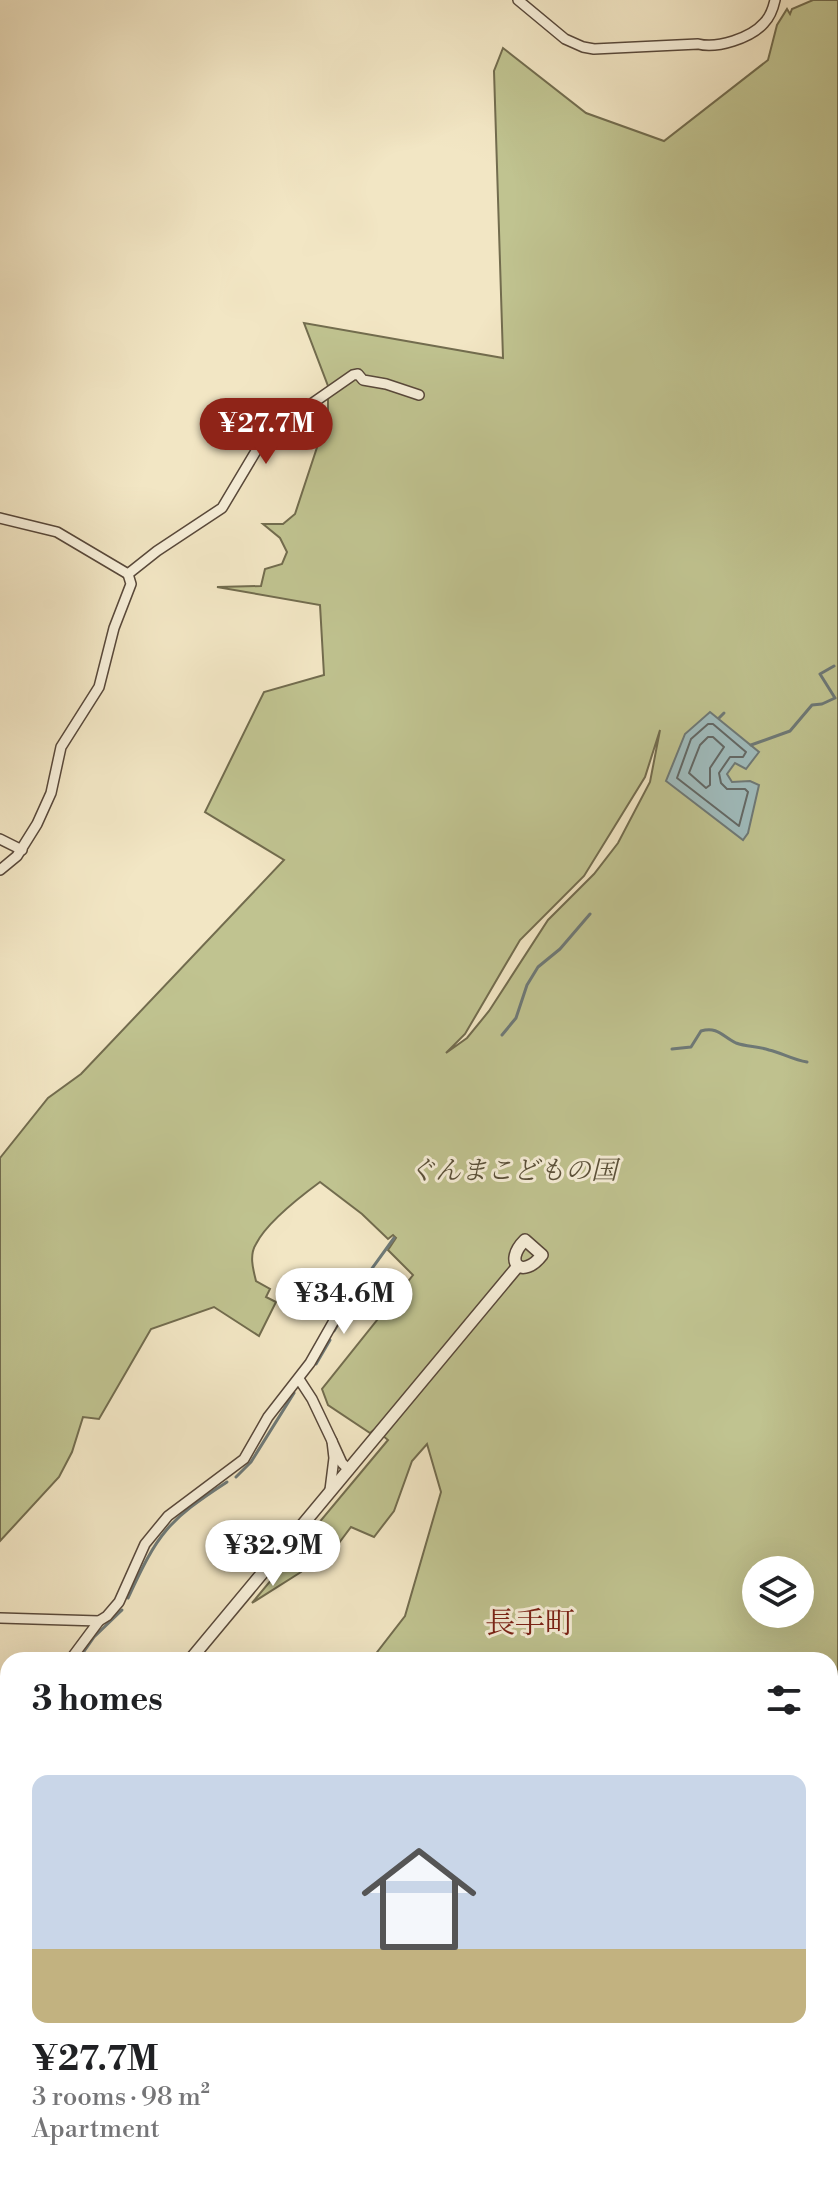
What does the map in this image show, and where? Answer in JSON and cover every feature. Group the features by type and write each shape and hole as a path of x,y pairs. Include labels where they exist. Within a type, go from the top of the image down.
{"street":[{"path":"518,0 565,39 594,49 698,44 709,47 731,41 762,26 775,0"},
{"path":"128,574 222,508 256,451 284,423 353,375 358,374 363,380 419,395"},
{"path":"0,518 57,532 128,574 131,584 114,628 99,687 61,747 46,807 22,850 0,870"},
{"path":"0,839 22,850"},
{"path":"197,1652 518,1266"},
{"path":"75,1652 99,1621 119,1602 136,1561 153,1533 173,1510 239,1465 268,1417 299,1379 360,1275"},
{"path":"299,1379 312,1399 342,1463 349,1470"},
{"path":"329,1494 334,1458 332,1441"},
{"path":"0,1618 99,1621"}],"green space":[{"name":"ぐんまこどもの国","path":"813,0 838,0 838,1652 377,1652 405,1616 441,1492 427,1444 412,1461 394,1511 374,1537 351,1527 321,1567 312,1561 301,1572 252,1603 388,1440 375,1429 370,1433 328,1405 322,1389 413,1275 388,1250 396,1238 393,1235 388,1239 362,1214 320,1182 276,1218 254,1248 252,1262 256,1281 270,1289 266,1297 276,1302 259,1336 214,1307 151,1329 99,1419 83,1417 72,1452 59,1477 0,1541 0,1158 48,1098 81,1074 284,860 205,812 264,692 324,675 320,605 217,587 261,586 265,569 282,564 287,552 280,538 263,524 283,524 295,514 328,414 328,386 304,323 503,358 494,71 503,48 586,113 664,141 768,60 777,25 787,9 790,14 792,9","holes":["660,730 650,782 618,843 594,874 548,920 489,1011 467,1038 446,1053 465,1034 520,940 584,876 645,777"]}],"water":[{"path":"710,712 759,752 746,769 735,763 727,774 732,782 750,781 759,785 748,833 743,840 666,781 685,734"}],"waterway":[{"path":"751,745 790,731 812,705 835,698 820,674 834,666"},
{"path":"719,718 724,713"},
{"path":"502,1035 516,1018 527,985 538,967 560,949 590,914"},
{"path":"672,1049 691,1047 701,1031 712,1030 736,1043 807,1062"},
{"path":"368,1274 394,1238"},
{"path":"334,1331 363,1282"},
{"path":"316,1364 330,1340"},
{"path":"236,1477 251,1462 294,1393"},
{"path":"128,1598 166,1530 190,1507 227,1482"},
{"path":"84,1652 94,1637 122,1610"}],"district":[{"name":"長手町","path":"530,1624"}]}
